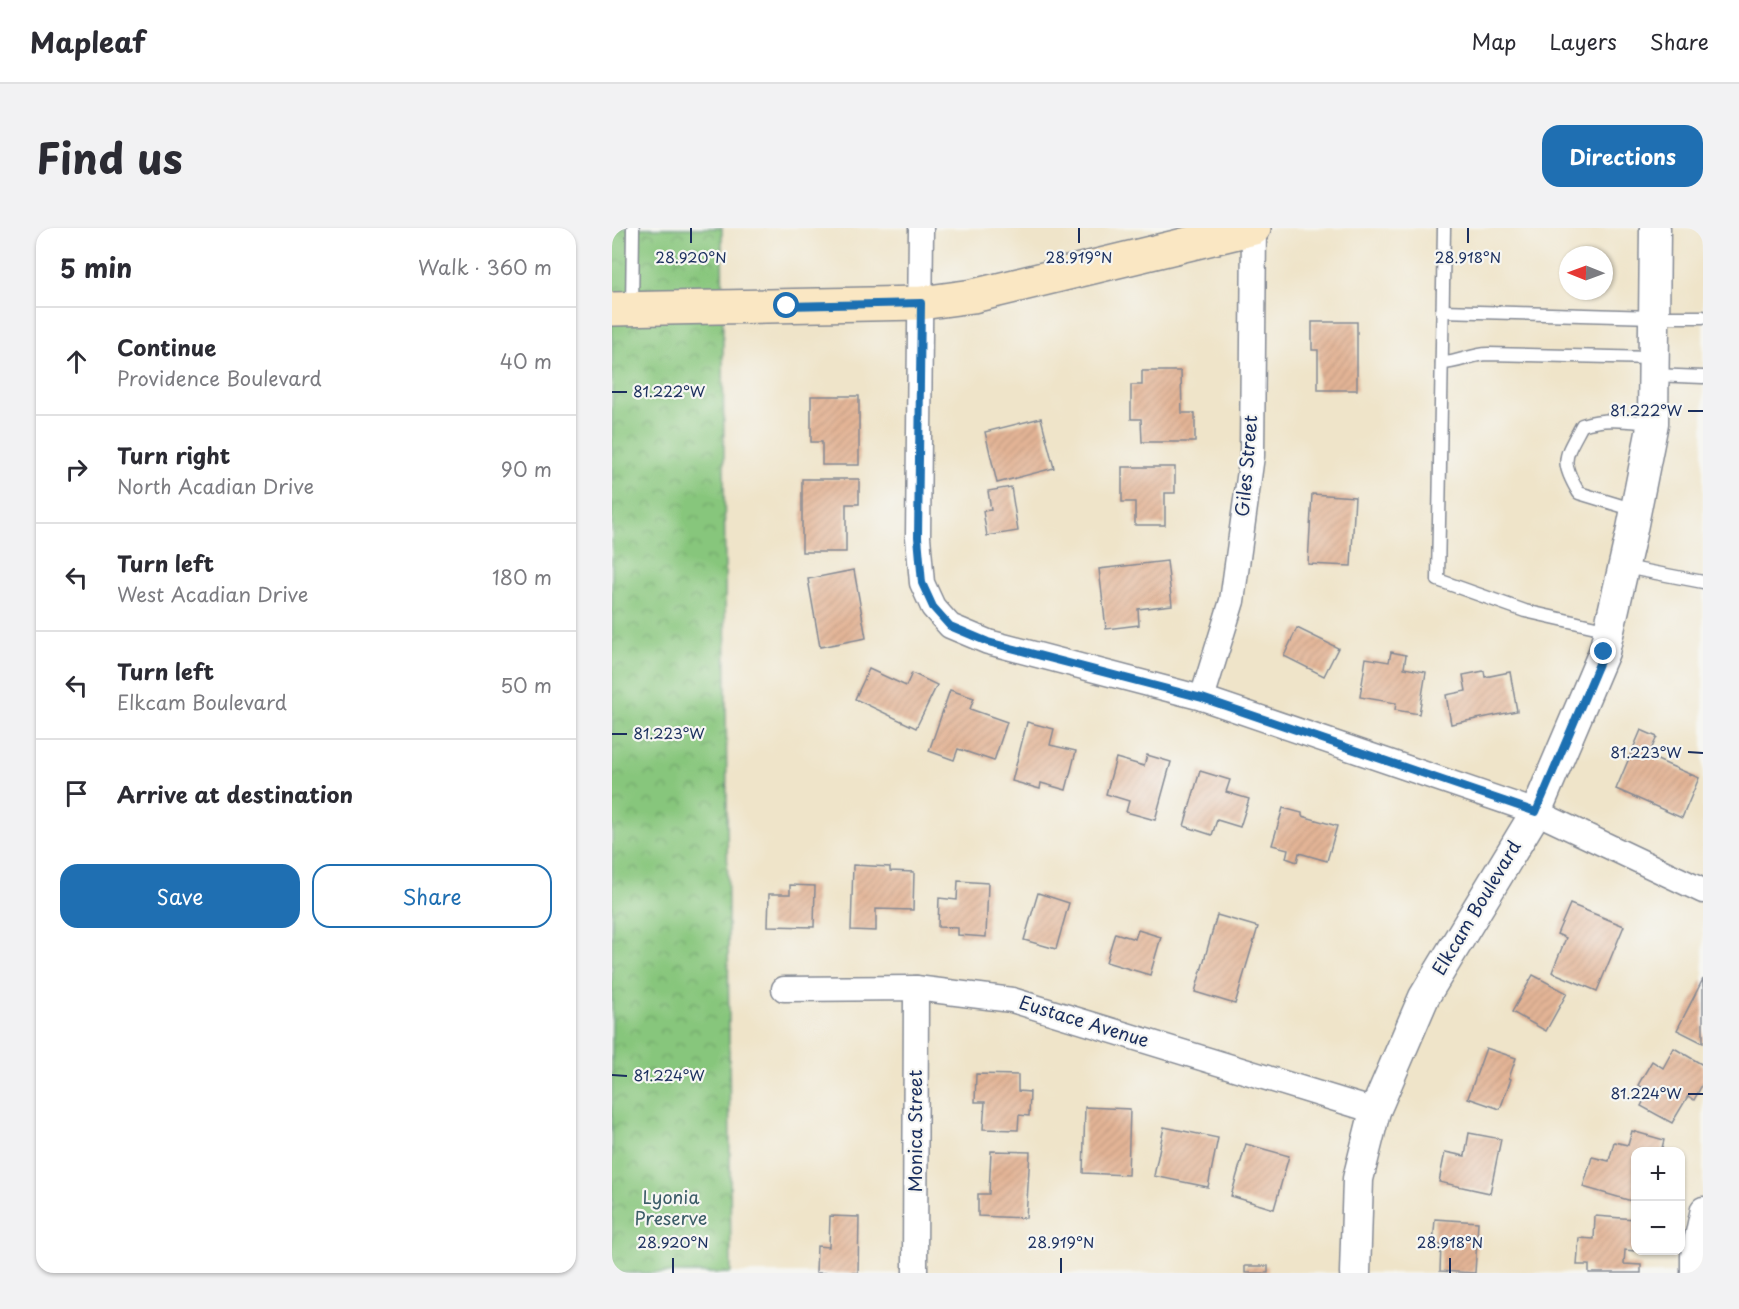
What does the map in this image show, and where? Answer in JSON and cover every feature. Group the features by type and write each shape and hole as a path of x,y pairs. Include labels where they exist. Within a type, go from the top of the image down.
{"main road":[{"path":"622,309 921,303 973,296 1254,228"}],"street":[{"path":"921,228 918,537 922,583 933,607 950,626 988,642 1202,698 1536,812 1703,891"},
{"name":"Giles Street","path":"1202,698 1232,601 1252,456 1254,228"},
{"name":"Elkcam Boulevard","path":"1355,1273 1358,1179 1375,1111 1424,997 1536,812 1604,652 1653,423 1655,228"},
{"name":"Eustace Avenue","path":"784,989 916,988 1012,1000 1375,1111"},
{"name":"Monica Street","path":"915,1273 916,988"},
{"path":"1693,1273 1693,1256 1703,1209"}],"lane":[{"path":"622,309 633,228"},
{"path":"1444,228 1438,580 1525,611 1610,630"},
{"path":"1443,310 1703,317"},
{"path":"1442,363 1452,363 1476,354 1488,354 1653,367 1703,376"},
{"path":"1636,510 1579,493 1569,477 1565,460 1582,425 1596,420 1612,419 1653,423"},
{"path":"1624,567 1703,582"}],"green space":[{"name":"Lyonia Preserve","path":"612,228 722,228 731,1273 612,1273"}],"building":[{"path":"1312,322 1357,322 1357,390 1318,390 1318,350 1312,350"},
{"path":"1142,371 1181,371 1182,413 1195,413 1195,442 1142,442 1141,419 1131,419 1131,385 1142,385"},
{"path":"811,396 859,396 859,465 822,465 822,442 811,442"},
{"path":"1041,418 1054,468 997,483 985,432"},
{"path":"1122,467 1175,467 1175,493 1165,493 1165,525 1135,525 1135,502 1122,502"},
{"path":"802,479 859,479 859,504 846,504 846,552 802,552"},
{"path":"1011,487 1018,531 987,536 983,511 991,510 988,491"},
{"path":"1312,494 1355,497 1351,566 1308,564"},
{"path":"1167,561 1172,605 1138,609 1139,625 1106,629 1099,569"},
{"path":"854,570 866,638 820,647 808,579"},
{"path":"1297,628 1338,648 1324,676 1284,656"},
{"path":"1391,652 1406,655 1404,668 1426,672 1419,714 1395,710 1396,703 1360,697 1366,658 1389,662"},
{"path":"869,669 906,686 912,673 937,685 916,728 855,699"},
{"path":"1484,671 1485,677 1510,672 1517,711 1451,724 1446,695 1466,691 1463,675"},
{"path":"950,690 974,698 970,709 1007,722 994,761 958,749 954,760 929,751"},
{"path":"1027,722 1054,729 1050,745 1076,751 1066,790 1041,783 1040,789 1012,781"},
{"path":"1641,730 1657,737 1648,756 1699,778 1682,818 1616,789"},
{"path":"1147,755 1171,762 1155,820 1126,812 1129,801 1106,794 1116,758 1144,766"},
{"path":"1200,771 1230,780 1226,792 1249,799 1240,827 1217,820 1212,835 1184,826"},
{"path":"1283,808 1337,826 1327,861 1299,853 1297,862 1286,858 1288,849 1272,845"},
{"path":"853,865 890,867 890,871 914,872 913,910 876,909 876,931 851,930"},
{"path":"958,881 988,883 986,937 958,935 958,928 938,927 939,898 957,900"},
{"path":"790,885 815,886 814,927 768,926 769,894 790,894"},
{"path":"1038,893 1069,903 1056,949 1024,940"},
{"path":"1570,904 1624,926 1597,991 1552,972 1566,938 1557,934"},
{"path":"1217,915 1258,927 1235,1004 1195,992"},
{"path":"1138,930 1161,937 1150,975 1106,962 1115,933 1135,939"},
{"path":"1533,975 1567,993 1546,1031 1512,1012"},
{"path":"1703,979 1703,1043 1677,1030"},
{"path":"1486,1048 1516,1058 1500,1109 1468,1098"},
{"path":"1674,1048 1703,1065 1703,1083 1694,1100 1688,1096 1672,1123 1641,1106 1649,1091 1638,1085 1652,1061 1663,1068"},
{"path":"976,1074 1018,1075 1018,1091 1030,1092 1029,1116 1019,1115 1018,1130 983,1129 985,1102 975,1102"},
{"path":"1085,1107 1130,1109 1128,1175 1083,1173"},
{"path":"1164,1127 1218,1138 1208,1187 1154,1176"},
{"path":"1632,1131 1664,1140 1662,1147 1631,1147 1631,1201 1583,1187 1592,1157 1609,1161 1614,1142 1628,1145"},
{"path":"1469,1133 1501,1139 1490,1193 1439,1182 1445,1152 1465,1156"},
{"path":"1246,1144 1289,1156 1274,1209 1231,1196"},
{"path":"991,1151 1030,1152 1026,1218 978,1216 978,1194 989,1194"},
{"path":"830,1216 859,1217 858,1273 816,1273 817,1246 829,1247"},
{"path":"1595,1216 1631,1219 1631,1251 1625,1250 1624,1264 1641,1265 1641,1273 1589,1273 1589,1265 1577,1265 1579,1238 1594,1239"},
{"path":"1435,1219 1478,1222 1475,1273 1440,1271 1441,1245 1433,1245"},
{"path":"1245,1266 1268,1266 1268,1273 1245,1273"}],"route":[{"path":"787,306 921,303 918,537 922,583 933,607 950,626 988,642 1202,698 1536,812 1604,652"}]}
